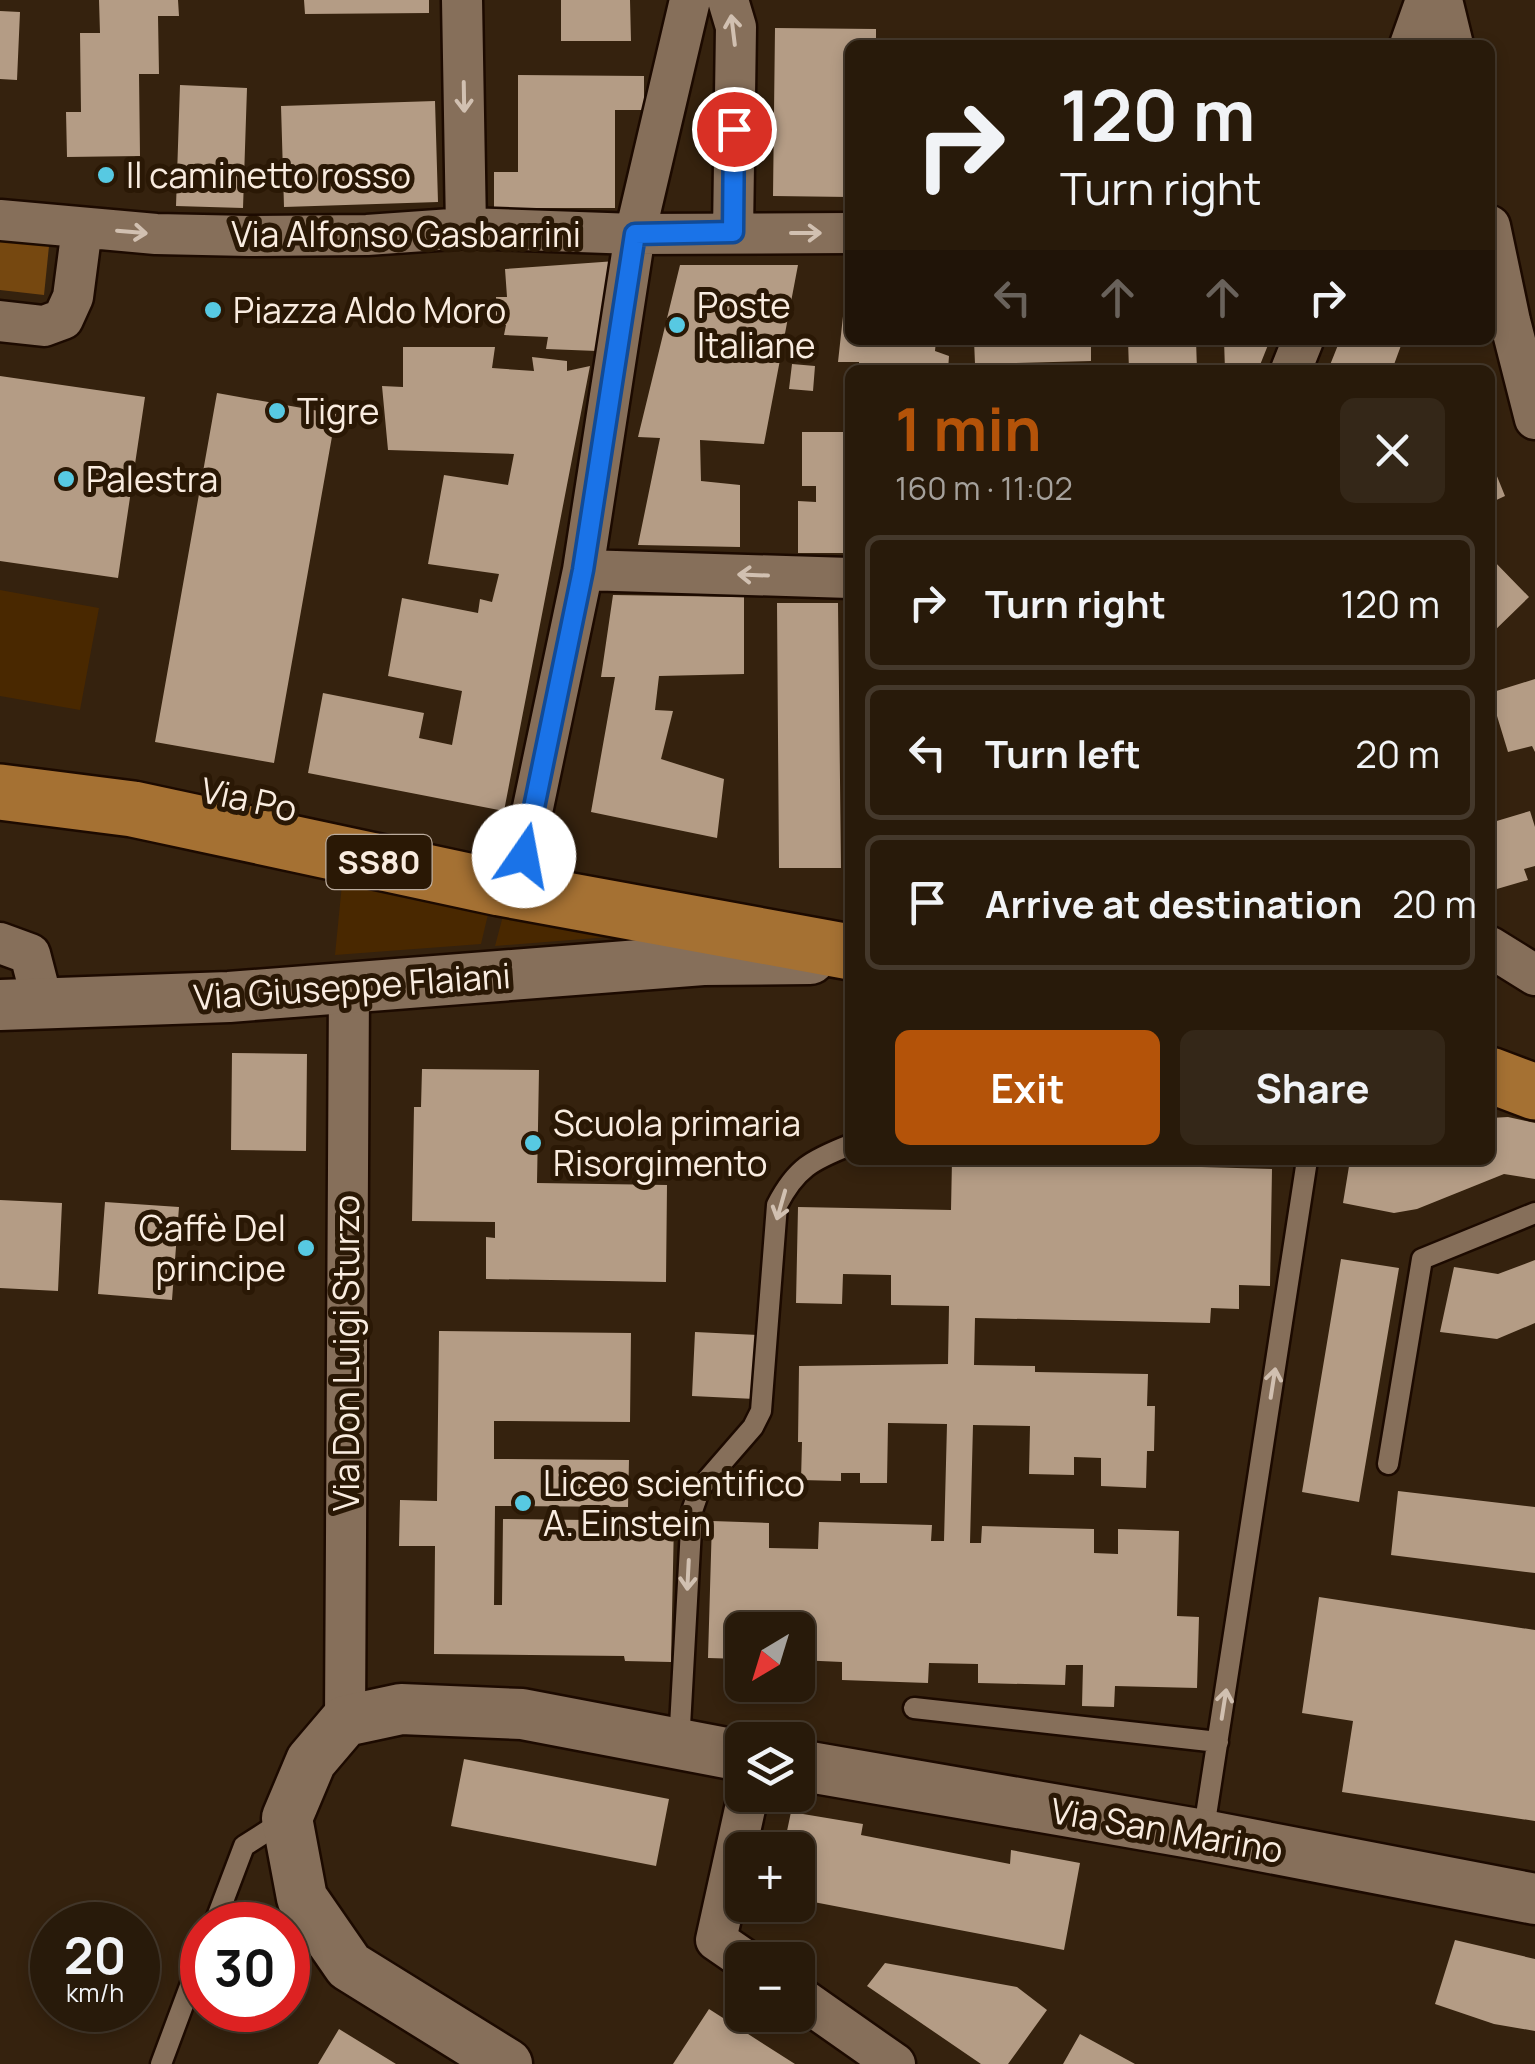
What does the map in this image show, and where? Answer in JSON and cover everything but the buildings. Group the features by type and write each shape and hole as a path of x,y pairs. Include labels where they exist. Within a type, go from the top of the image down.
{"main road":[{"name":"Via Po","path":"0,758 140,777 524,856 845,912"},
{"name":"Via Po","path":"0,792 133,810 500,888 757,933"},
{"name":"SS80","path":"757,933 845,954"},
{"path":"1495,1047 1535,1061"},
{"path":"1495,1077 1535,1092"}],"street":[{"path":"462,0 466,228"},
{"path":"524,856 583,570 635,234 690,0"},
{"path":"728,0 736,27 733,232"},
{"path":"1412,40 1426,0"},
{"path":"1442,0 1452,40"},
{"name":"Via Alfonso Gasbarrini","path":"0,220 156,234 322,236 466,228 635,234 845,233"},
{"path":"0,321 44,326 63,319 73,297 82,228"},
{"path":"1495,250 1535,420"},
{"path":"583,570 845,578"},
{"name":"Via Giuseppe Flaiani","path":"703,960 790,921 845,930"},
{"path":"0,944 30,954 22,1004"},
{"path":"1495,950 1532,970"},
{"name":"Via Giuseppe Flaiani","path":"22,1004 229,997 703,960 845,955"},
{"name":"Via Don Luigi Sturzo","path":"345,1721 348,986"},
{"path":"507,2064 349,1966 302,1898 288,1818 310,1761 345,1721 401,1709 522,1714 725,1753"},
{"name":"Via San Marino","path":"815,1769 1203,1834 1535,1899"},
{"path":"725,1946 716,1940 744,1812"},
{"path":"815,2008 896,2064"}],"lane":[{"path":"679,1744 692,1511 700,1488 736,1448 761,1412 777,1205 791,1178 811,1162 845,1147"},
{"path":"1203,1834 1306,1165"},
{"path":"1388,1464 1422,1259 1535,1213"},
{"path":"914,1708 1218,1742"},
{"path":"223,1902 244,1846 288,1818"},
{"path":"161,2064 180,2013"}],"shaded area":[{"path":"0,241 49,246 44,295 0,290"},
{"path":"0,590 99,608 80,710 0,696"},
{"path":"342,884 489,910 481,944 335,955"},
{"path":"504,912 622,936 495,946"}],"place":[{"name":"Il caminetto rosso","path":"106,175"},
{"name":"Piazza Aldo Moro","path":"213,310"},
{"name":"Poste Italiane","path":"677,325"},
{"name":"Tigre","path":"277,411"},
{"name":"Palestra","path":"66,479"},
{"name":"Scuola primaria Risorgimento","path":"533,1143"},
{"name":"Caffè Del principe","path":"306,1248"},
{"name":"Liceo scientifico A. Einstein","path":"523,1503"}],"route":[{"path":"524,856 583,570 635,234 733,232 734,129"}]}
